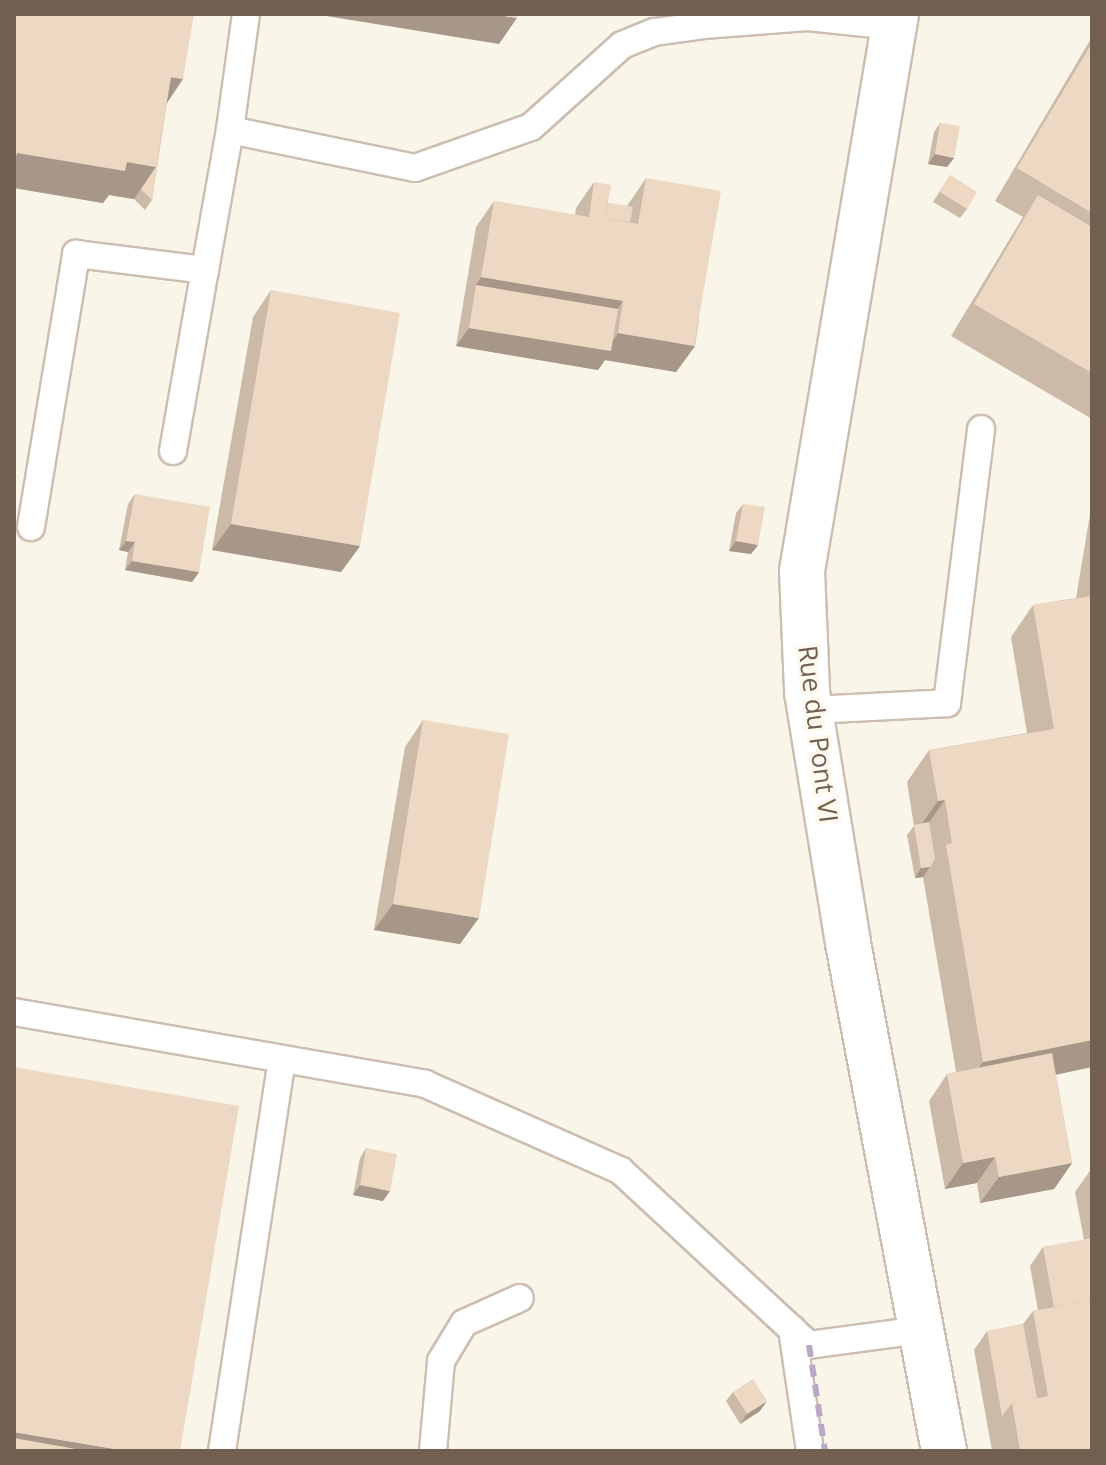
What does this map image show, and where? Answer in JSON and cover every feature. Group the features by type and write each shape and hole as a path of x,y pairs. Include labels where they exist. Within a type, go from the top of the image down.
{"street":[{"name":"Rue du Pont VI","path":"895,20 802,571 810,710 944,1451"}],"lane":[{"path":"173,451 230,130 246,14"},
{"path":"230,130 415,168 531,127 622,45 655,32 699,19 808,17 895,20"},
{"path":"31,527 76,254 205,270"},
{"path":"810,710 947,703 981,429"},
{"path":"14,1012 425,1084 621,1171 809,1345 922,1330"},
{"path":"222,1451 282,1060"},
{"path":"433,1451 441,1361 464,1323 520,1298"},
{"path":"792,1329 810,1451"}],"building":[{"path":"14,14 194,14 183,79 171,77 156,167 127,162 125,171 17,153 14,165"},
{"path":"492,14 518,14 517,18"},
{"path":"1092,43 1092,213 1017,168"},
{"path":"167,102 152,200 141,189 156,167"},
{"path":"940,123 960,126 954,158 935,154"},
{"path":"950,175 977,192 967,209 940,192"},
{"path":"646,178 721,191 694,346 618,333 623,301 481,277 494,201 589,217 594,182 611,185 605,218 638,224"},
{"path":"1038,195 1092,227 1092,373 974,304"},
{"path":"608,203 633,207 630,222 605,218"},
{"path":"476,285 618,309 611,351 469,328"},
{"path":"271,290 400,313 360,546 231,524"},
{"path":"135,494 210,507 199,572 132,561 135,542 126,541"},
{"path":"743,504 765,507 758,545 736,541"},
{"path":"1092,596 1092,1040 983,1062 946,845 952,843 945,800 938,801 929,750 1054,729 1033,605"},
{"path":"423,720 509,734 479,918 393,904"},
{"path":"929,822 935,859 930,867 921,868 914,825"},
{"path":"1052,1053 1072,1163 999,1177 995,1157 963,1163 947,1074"},
{"path":"14,1067 239,1106 180,1451 127,1451 14,1432"},
{"path":"366,1148 397,1154 390,1191 360,1185"},
{"path":"1092,1238 1092,1300 1054,1307 1043,1247"},
{"path":"1092,1300 1092,1451 1020,1451 1012,1403 1048,1396 1033,1311"},
{"path":"1023,1324 1037,1398 1012,1403 1002,1416 987,1331"},
{"path":"753,1379 767,1401 747,1414 733,1392"},
{"path":"14,1438 87,1451 14,1451"}],"railway":[{"path":"809,1345 825,1451"}]}
